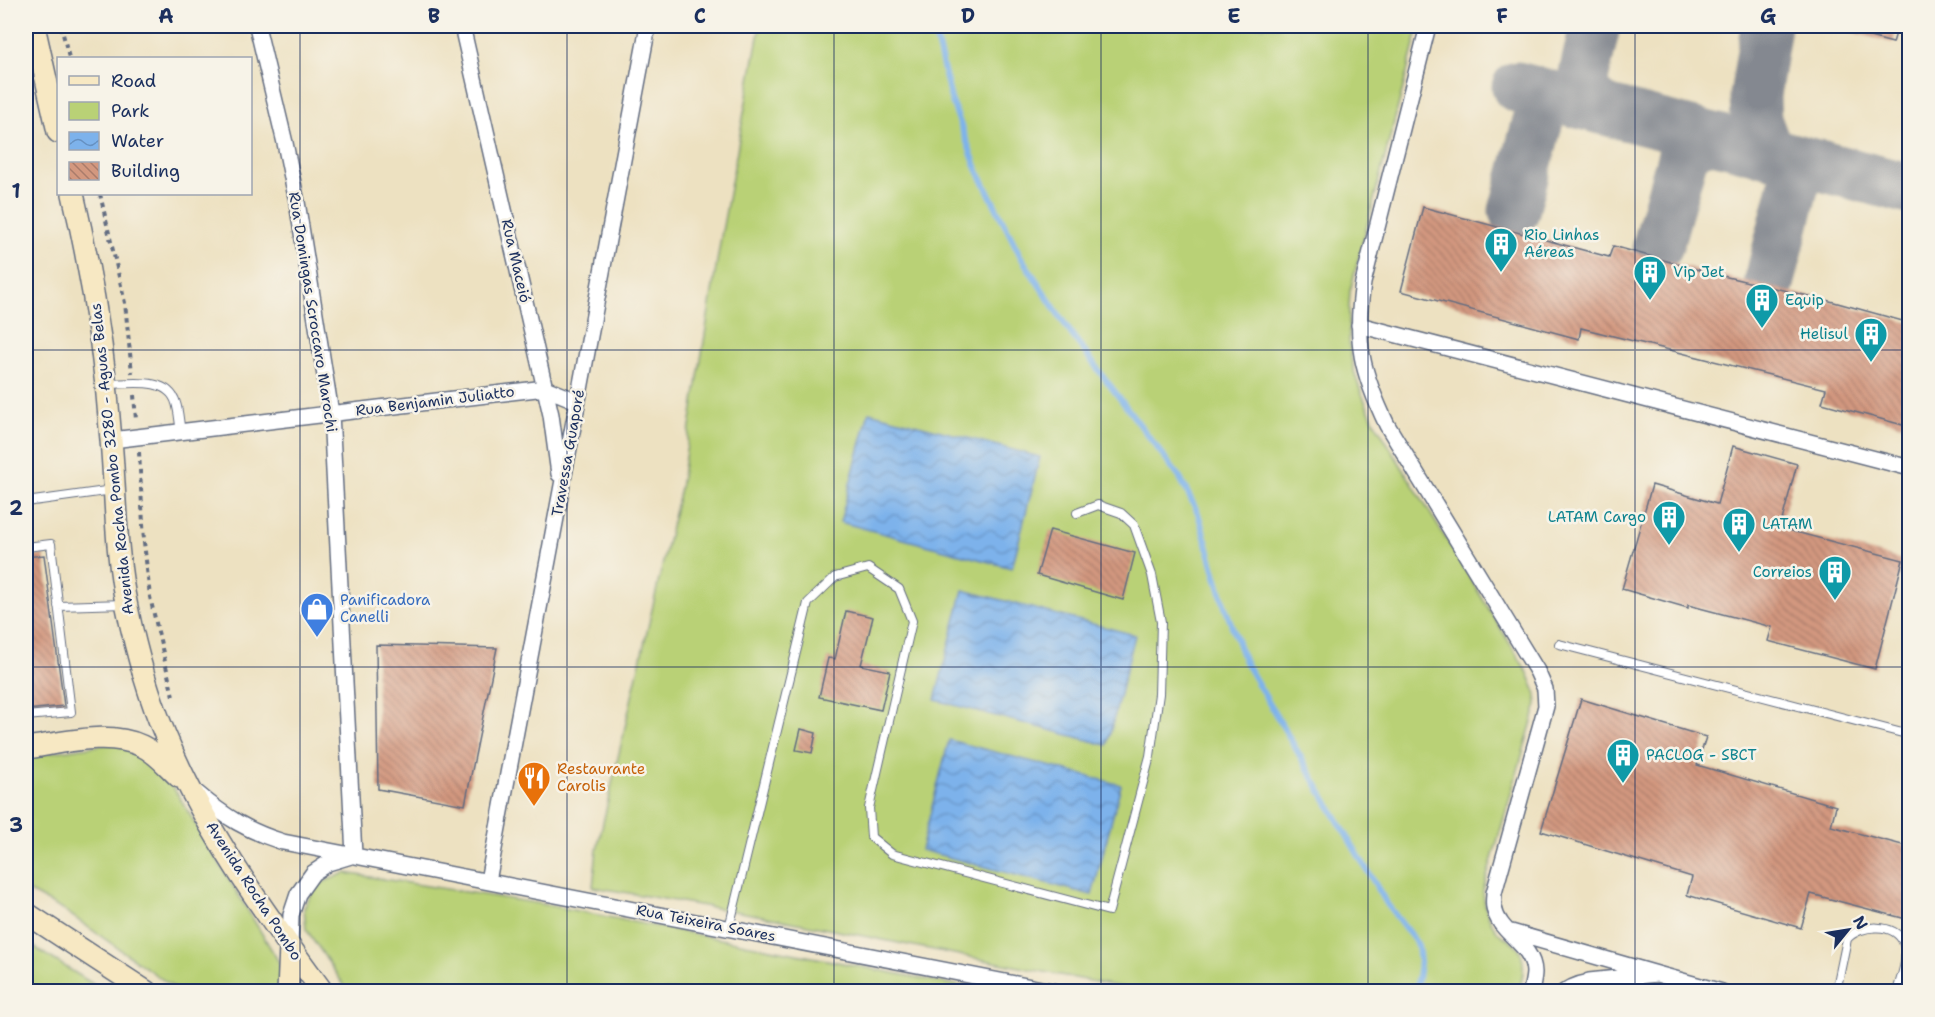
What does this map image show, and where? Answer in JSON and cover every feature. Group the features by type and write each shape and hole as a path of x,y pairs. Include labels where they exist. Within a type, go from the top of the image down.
{"main road":[{"path":"34,26 57,128"},
{"name":"Avenida Rocha Pombo 3280 - Aguas Belas","path":"73,195 92,283 106,384 119,550 126,604 142,670 154,706 166,739 190,788"},
{"name":"Rua Teixeira Soares","path":"26,748 98,739 126,741 143,746 156,755 190,788"},
{"name":"Avenida Rocha Pombo","path":"190,788 225,849 322,992"},
{"path":"26,913 147,992"},
{"path":"288,992 290,947"}],"street":[{"name":"Rua Domingas Scroccaro Marochi","path":"257,26 297,202 331,414 354,855"},
{"name":"Rua Maceió","path":"462,26 551,415 558,460 560,498"},
{"name":"Travessa Guaporé","path":"488,881 648,26"},
{"path":"1428,26 1363,283 1359,325 1361,359 1372,395 1387,425 1538,671 1545,689 1546,706 1494,893 1494,908 1502,925 1511,932 1530,956 1534,972 1531,992"},
{"path":"1359,325 1910,468"},
{"name":"Rua Benjamin Juliatto","path":"111,440 545,388 576,407"},
{"path":"551,415 565,419 576,407"},
{"name":"Rua Teixeira Soares","path":"190,788 221,814 261,835 283,842 1058,992"},
{"name":"Rua Teixeira Soares","path":"290,947 291,915 298,894 313,873 328,863 354,855"},
{"path":"1511,932 1722,992"},
{"path":"1564,992 1573,985 1589,981 1657,974"},
{"path":"1589,981 1608,983 1626,992"}],"lane":[{"path":"106,384 158,384 170,390 176,402 180,432"},
{"path":"26,502 115,490"},
{"path":"729,928 808,603 835,577 868,568 899,589 912,621 869,808 871,837 892,854 1109,911 1150,756 1159,694 1161,622 1152,575 1134,525 1121,513 1098,505 1077,513"},
{"path":"26,547 51,544 71,712 26,716"},
{"path":"58,606 126,604"},
{"path":"1559,645 1910,735"},
{"path":"1836,992 1847,939 1853,932 1870,927 1892,931 1904,944 1906,956 1897,992"}],"path":[{"path":"61,26 69,57"},
{"path":"100,195 125,303 136,421"},
{"path":"139,447 144,542 150,597 176,706"}],"green space":[{"path":"760,26 1419,26 1350,291 1349,344 1355,373 1375,423 1528,673 1535,690 1537,704 1483,890 1492,924 1500,934 1516,945 1522,956 1523,974 1519,991 1141,991 757,915 593,887 597,849 680,488 721,237"},
{"path":"116,743 153,759 172,785 279,962 282,981 279,991 179,991 65,911 26,890 26,756"},
{"path":"345,873 542,904 985,991 348,991 306,929 304,908 316,885"},
{"path":"26,942 104,991 26,991"}],"water":[{"path":"869,412 1040,457 1012,568 840,522"},
{"path":"963,590 1135,635 1107,745 935,700"},
{"path":"949,740 1121,785 1092,895 921,850"}],"building":[{"path":"1847,26 1898,26 1893,43 1847,31"},
{"path":"1423,207 1609,257 1613,246 1910,323 1910,427 1822,403 1826,389 1581,328 1579,339 1401,291"},
{"path":"1733,446 1797,464 1780,528 1903,560 1875,669 1768,641 1772,627 1688,605 1688,608 1622,589 1652,485 1717,504"},
{"path":"1050,530 1135,553 1123,600 1037,575"},
{"path":"44,555 64,706 26,710 26,557"},
{"path":"846,611 873,617 861,665 890,671 881,710 819,697 828,658 835,659"},
{"path":"376,645 497,648 465,805 378,789"},
{"path":"1581,699 1706,737 1697,765 1836,806 1831,826 1910,847 1910,920 1811,894 1801,928 1687,895 1692,877 1541,831"},
{"path":"801,729 816,733 812,753 796,750"}],"waterway":[{"path":"933,26 951,99 977,169 1021,257 1072,335 1180,478 1198,513 1224,604 1245,662 1387,904 1418,945 1420,963 1416,992"}],"taxiway":[{"path":"1595,26 1582,83 1585,96 1604,109"},
{"path":"1766,26 1755,96 1756,120 1768,152"},
{"path":"1517,87 1910,189"},
{"path":"1514,211 1540,113 1550,103 1563,99"},
{"path":"1658,245 1683,155 1694,143 1712,138"},
{"path":"1770,280 1794,184 1804,171 1820,165"}],"place":[{"name":"Rio Linhas Aéreas","path":"1501,273"},
{"name":"Vip Jet","path":"1650,301"},
{"name":"Equip","path":"1762,329"},
{"name":"Helisul","path":"1871,363"},
{"name":"LATAM Cargo","path":"1669,546"},
{"name":"LATAM","path":"1739,553"},
{"name":"Correios","path":"1835,601"},
{"name":"Panificadora Canelli","path":"317,638"},
{"name":"PACLOG - SBCT","path":"1623,784"},
{"name":"Restaurante Carolis","path":"534,807"}]}
